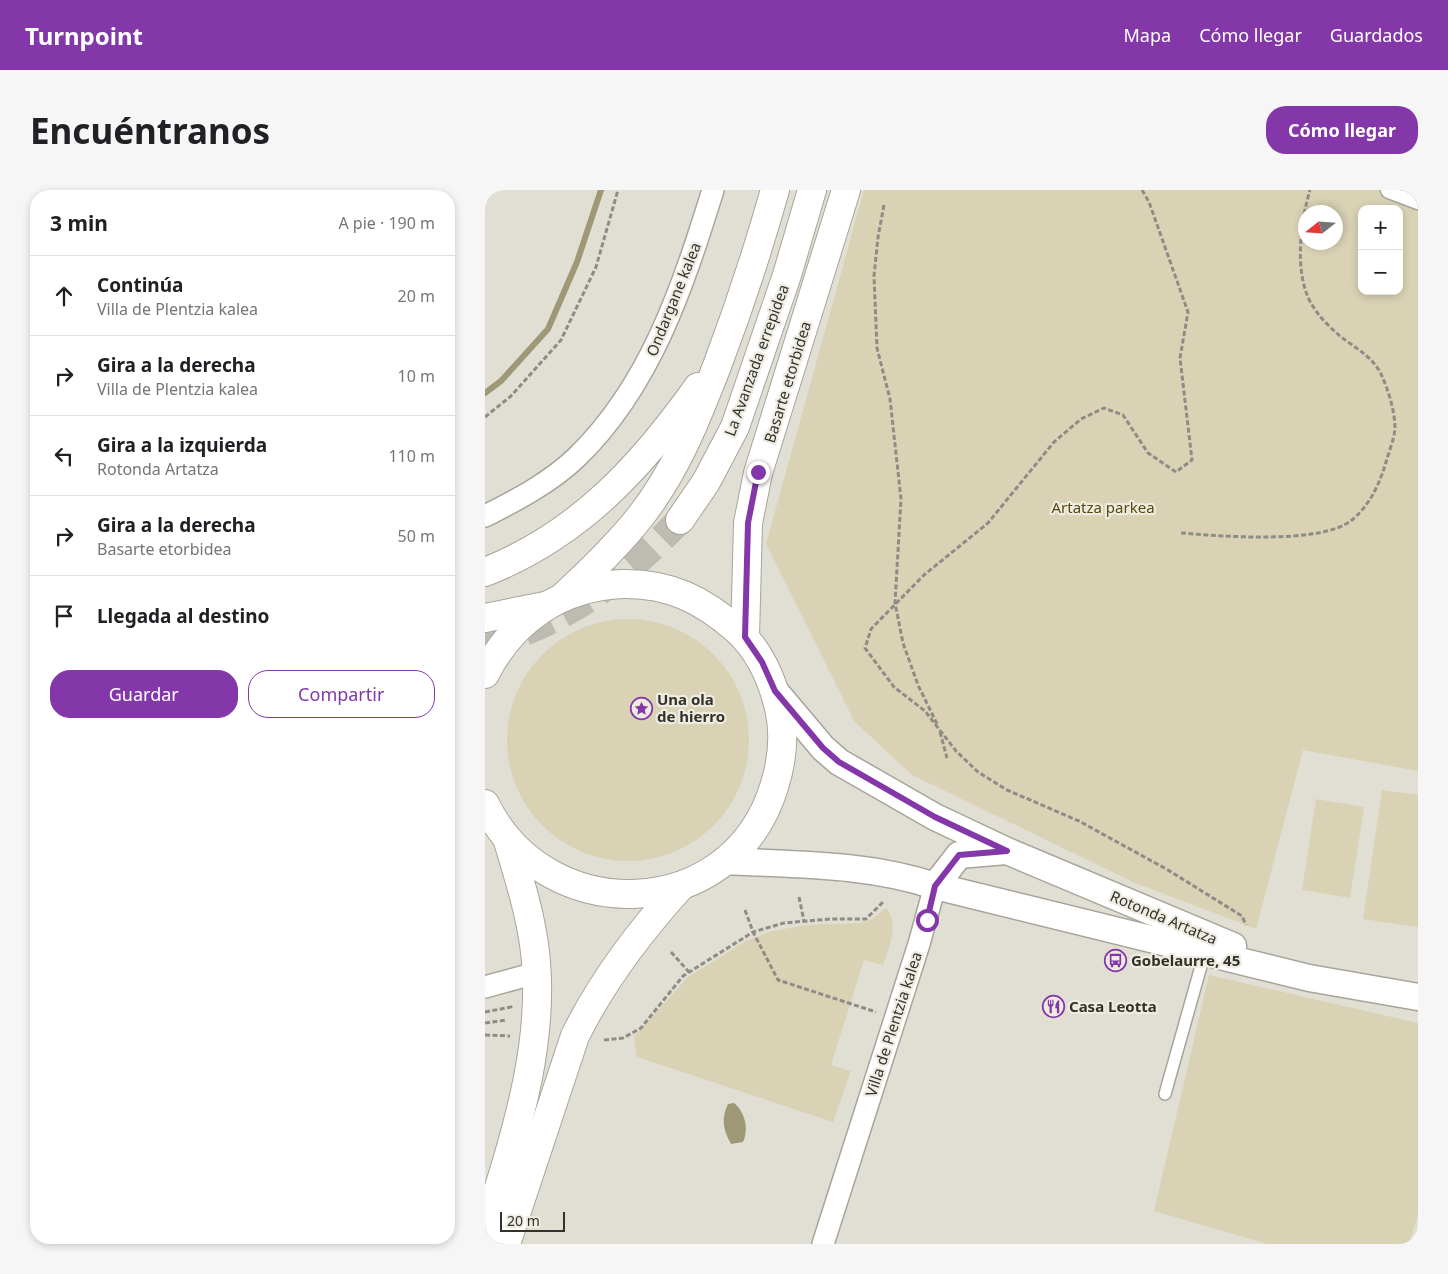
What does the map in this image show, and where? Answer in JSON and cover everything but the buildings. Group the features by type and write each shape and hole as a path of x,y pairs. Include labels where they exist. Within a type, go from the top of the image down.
{"main road":[{"path":"485,618 554,601 606,558 641,516 669,474 691,435 753,268 775,190"},
{"name":"La Avanzada errepidea","path":"680,520 706,482 735,427 787,275 812,190"},
{"name":"Basarte etorbidea","path":"745,637 748,523 758,472 846,190"},
{"path":"485,572 504,564 572,524 620,482 663,436 721,356"},
{"name":"Rotonda Artatza","path":"485,674 507,638 525,620 554,601 602,585 641,584 680,592 715,611 745,637 762,662 775,691 781,717 782,744 779,771 771,797 759,821 743,843 724,861 703,875 681,886 655,893 627,895 600,893 574,886 549,874 526,859 507,840 485,804"},
{"path":"485,1233 508,1160 533,1041 537,1002 536,973 529,911 507,840"},
{"path":"506,1244 564,1064 587,1011 655,914 681,886"}],"street":[{"name":"Ondargane kalea","path":"485,516 524,497 576,457 623,404 660,336 690,264 713,190"},
{"path":"1389,190 1418,201"},
{"name":"Rotonda Artatza","path":"775,691 823,748 839,762 935,817 1007,851 1309,978"},
{"name":"Villa de Plentzia kalea","path":"823,1244 924,928 935,886 959,855 1007,851"},
{"name":"Rotonda Artatza","path":"724,861 844,867 905,876 935,886 1309,978"},
{"path":"485,987 536,973"},
{"path":"1309,978 1418,997"}],"lane":[{"path":"1165,1094 1205,952"}],"path":[{"path":"485,417 511,396 561,340 596,268 618,190"},
{"path":"1141,190 1149,202 1188,312 1180,358 1193,460 1176,472 1148,452 1123,415 1104,408 1081,419 1054,442 988,523 924,575 895,603 871,629 865,648 893,687 925,711 956,751 978,772 1007,790 1079,820 1176,875 1242,916 1248,933"},
{"path":"1181,533 1271,536 1330,531 1352,520 1374,494 1386,463 1395,429 1388,390 1380,371 1369,356 1350,344 1330,327 1313,308 1304,281 1300,247 1302,214 1310,190"},
{"path":"885,205 874,276 877,348 889,399 901,498 895,603 903,643 918,685 940,730 947,758"},
{"path":"799,897 804,921"},
{"path":"604,1040 623,1038 641,1028 660,1002 689,972 753,932 784,923 866,919 883,902"},
{"path":"745,910 753,932 778,980 877,1012"},
{"path":"671,952 689,972"},
{"path":"485,1023 506,1020"},
{"path":"485,1034 513,1036"}],"green space":[{"name":"Artatza parkea","path":"864,190 1418,190 1418,771 1303,750 1256,929 1133,882 912,775 854,721 766,544"},
{"path":"616,619 640,619 663,624 685,633 714,654 729,673 740,694 747,716 749,740 747,764 740,786 729,807 714,826 685,847 663,856 640,861 616,861 593,856 571,847 551,834 534,817 521,797 512,775 507,752 507,728 512,705 521,683 534,663 551,646 571,633 593,624"},
{"path":"1382,790 1418,795 1418,927 1363,919"},
{"path":"1316,799 1364,807 1350,898 1302,890"},
{"path":"886,908 890,914 893,928 888,951 883,965 864,960 831,1065 851,1071 833,1122 637,1057 634,1037 688,977 746,941 772,931 806,925 860,923 872,919"},
{"path":"1209,975 1418,1023 1418,1214 1409,1244 1268,1244 1154,1211"}],"shaded area":[{"path":"734,1103 741,1111 745,1121 746,1132 743,1142 731,1144 726,1134 724,1119 728,1104"}],"waterway":[{"path":"485,393 501,381 548,329 577,262 601,190"}],"tunnel":[{"path":"485,646 542,624 591,597 636,563 680,520"}],"place":[{"name":"Una ola de hierro","path":"641,708"},
{"name":"Gobelaurre, 45","path":"1115,960"},
{"name":"Casa Leotta","path":"1053,1006"}],"route":[{"path":"758,472 748,523 745,637 762,662 775,691 823,748 839,762 935,817 1007,851 959,855 935,886 927,920"}]}
